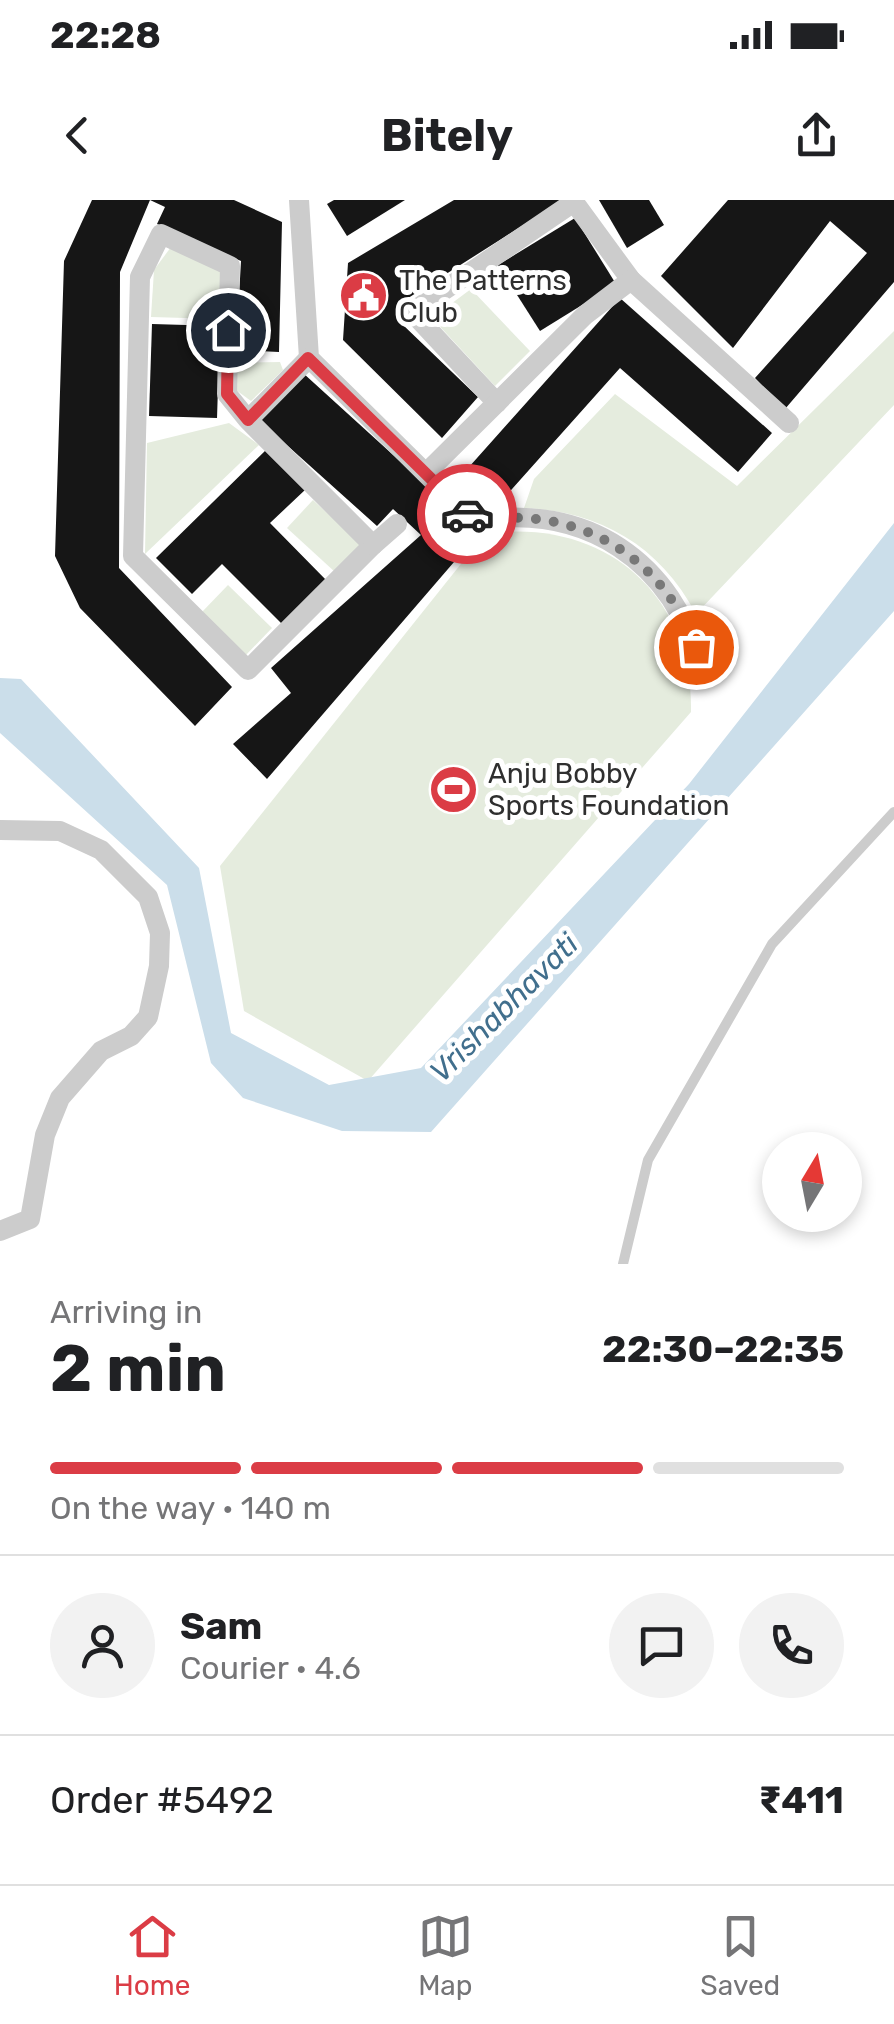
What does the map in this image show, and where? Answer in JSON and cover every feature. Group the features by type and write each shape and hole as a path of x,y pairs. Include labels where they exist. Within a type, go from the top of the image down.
{"street":[{"path":"299,200 308,358 474,521 516,516 556,521 596,534 633,556 678,606 702,668"},
{"path":"497,403 412,312 574,202 632,280 789,423"},
{"path":"372,545 227,394 230,266 162,234 140,278 133,556 248,670 397,524"},
{"path":"426,473 585,315 632,280"},
{"path":"248,420 308,358"},
{"path":"0,830 60,831 92,844 148,897 160,933 159,966 148,1017 131,1036 100,1051 60,1098 44,1135 30,1219 0,1231"}],"lane":[{"path":"623,1264 648,1160 772,944 894,812"}],"shaded area":[{"path":"171,247 222,270 219,319 151,317 154,270"},
{"path":"471,289 530,351 495,386 432,318"},
{"path":"894,331 894,405 696,614 665,569 625,537 578,516 524,508 534,479 615,394 737,486"},
{"path":"280,362 283,370 251,401 236,390 235,363"},
{"path":"229,423 259,445 145,554 147,443"},
{"path":"313,500 361,544 335,572 287,528"},
{"name":"Anju Bobby Sports Foundation","path":"543,533 579,542 612,557 639,578 662,604 678,636 688,672 691,712 368,1081 244,1011 220,866 484,535"},
{"path":"228,585 272,628 245,656 201,613"}],"water":[{"name":"Vrishabhavati","path":"894,523 894,611 431,1132 342,1131 243,1098 211,1063 167,885 0,733 0,678 21,679 199,868 231,1033 329,1085 421,1068 689,784"}],"building":[{"path":"92,200 150,200 120,272 119,568 232,687 195,726 80,608 55,556 64,261"},
{"path":"150,200 234,200 282,222 279,352 236,350 241,261 157,224 165,207"},
{"path":"334,200 405,200 347,236 327,204"},
{"path":"454,200 563,200 405,300 402,324 478,397 442,438 343,340 348,263"},
{"path":"599,200 649,200 664,225 627,248"},
{"path":"728,200 894,200 894,282 785,409 755,378 867,253 830,221 733,348 661,276"},
{"path":"575,218 616,284 540,331 498,265"},
{"path":"620,298 772,433 738,472 620,368 504,498 469,467"},
{"path":"152,324 220,326 217,418 149,416"},
{"path":"303,373 479,533 267,779 233,744 291,693 271,668 421,535 393,509 377,526 260,421"},
{"path":"267,449 306,489 270,523 327,581 283,625 222,564 192,594 156,558"}],"way so far":[{"path":"467,514 474,521 516,516 556,521 614,543 650,571 664,588 678,606 696,647"}],"place":[{"name":"The Patterns Club","path":"364,296"},
{"name":"Anju Bobby Sports Foundation","path":"453,789"}],"route":[{"path":"228,330 227,394 248,420 308,358 467,514"}]}
